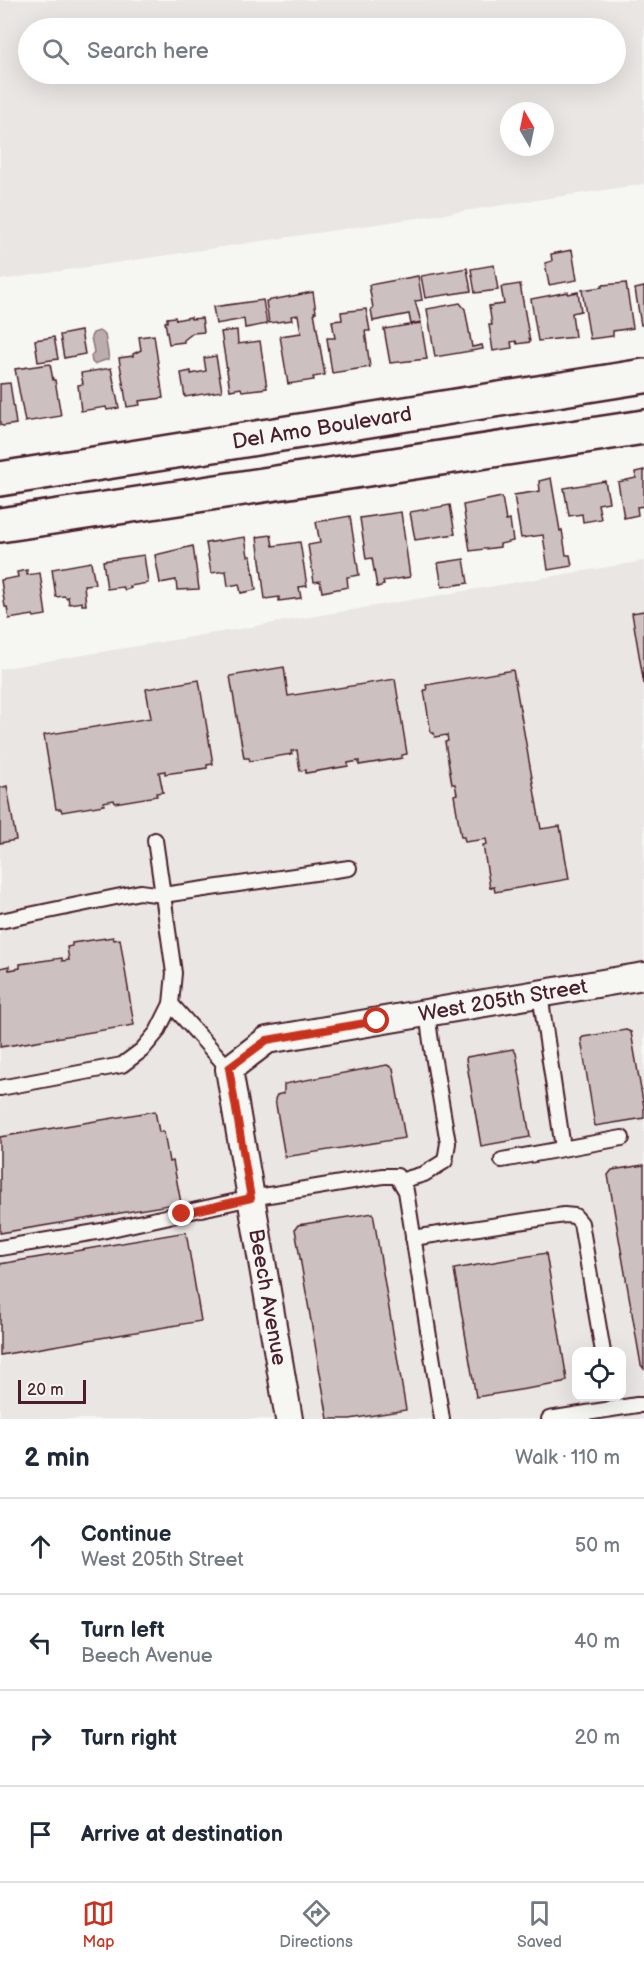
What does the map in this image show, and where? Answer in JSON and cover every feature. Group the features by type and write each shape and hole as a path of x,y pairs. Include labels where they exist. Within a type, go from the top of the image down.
{"main road":[{"name":"Del Amo Boulevard","path":"0,479 644,376"},
{"path":"0,525 644,427"}],"street":[{"name":"West 205th Street","path":"229,1068 267,1040 644,976"},
{"name":"Beech Avenue","path":"229,1068 289,1419"}],"lane":[{"path":"0,1088 122,1065 142,1050 157,1032 171,1004 174,973 155,840"},
{"path":"0,921 140,892 163,895 349,868"},
{"path":"540,994 563,1148"},
{"path":"171,1004 229,1068"},
{"path":"400,1181 424,1174 445,1161 448,1143 428,1013"},
{"path":"502,1160 622,1138"},
{"path":"0,1248 102,1232 251,1198 383,1176 397,1176 406,1191 442,1419"},
{"path":"413,1238 564,1215 575,1216 581,1223 602,1347"},
{"path":"549,1419 612,1402 644,1405"}],"shaded area":[{"path":"0,0 644,0 644,184 0,280"},
{"path":"99,331 105,335 109,359 94,364 91,356 94,352 91,337 93,333"},
{"path":"644,561 644,1419 0,1419 0,669"}],"building":[{"path":"572,250 577,280 549,285 545,263 552,261 551,254"},
{"path":"494,265 498,290 475,293 471,269"},
{"path":"467,268 471,291 425,298 421,276"},
{"path":"418,276 422,300 415,301 421,322 411,324 409,314 373,321 369,285"},
{"path":"626,283 633,328 613,331 613,336 590,339 582,290"},
{"path":"520,284 530,342 517,344 516,341 511,342 512,348 493,351 489,306 504,304 501,287"},
{"path":"644,287 644,324 641,325 635,289"},
{"path":"313,292 316,312 314,312 325,375 313,377 314,380 288,384 280,336 301,333 298,315 291,316 292,320 269,323 266,301"},
{"path":"568,292 568,294 578,292 581,311 572,313 575,337 538,341 531,299"},
{"path":"263,300 267,324 245,328 244,319 216,324 213,307"},
{"path":"460,303 465,309 472,347 482,345 483,349 435,357 427,309"},
{"path":"366,309 370,331 365,331 370,367 332,373 327,338 335,338 332,321 342,320 341,312"},
{"path":"175,317 176,320 191,317 191,319 202,318 204,332 193,333 184,342 169,344 165,322 167,318"},
{"path":"421,323 427,359 390,363 384,329"},
{"path":"237,330 238,344 260,341 267,388 230,390 221,332"},
{"path":"81,331 85,354 64,358 60,335"},
{"path":"154,335 163,398 139,401 140,405 127,407 119,358 133,356 141,350 139,337"},
{"path":"54,337 58,359 38,362 35,340"},
{"path":"216,356 222,391 185,397 181,373 206,371 204,358"},
{"path":"50,364 61,416 25,422 15,369"},
{"path":"111,368 119,408 107,410 106,407 81,411 78,385 83,384 81,373"},
{"path":"10,383 16,424 3,426 0,425 0,384"},
{"path":"644,470 644,506 637,507 638,515 624,518 618,482 636,478 635,472"},
{"path":"551,478 560,531 562,530 566,555 570,555 572,566 548,570 543,535 521,538 514,495 540,491 539,481"},
{"path":"605,481 609,502 598,504 601,519 583,522 582,514 569,516 564,488"},
{"path":"502,497 506,521 510,520 513,541 500,544 500,547 470,551 463,505"},
{"path":"450,505 455,534 415,540 410,512"},
{"path":"401,512 410,577 383,581 384,585 377,587 372,558 366,559 360,518"},
{"path":"350,516 359,575 347,577 348,587 322,592 320,581 314,582 308,545 320,543 316,522"},
{"path":"271,535 273,546 300,542 307,586 299,587 301,598 279,601 279,597 265,599 257,537"},
{"path":"245,537 248,556 251,556 256,590 241,593 239,584 228,586 226,571 211,573 206,543"},
{"path":"193,546 199,589 177,590 176,580 160,583 155,555"},
{"path":"144,555 148,583 130,586 131,588 125,590 123,587 107,589 103,561"},
{"path":"464,559 468,583 442,587 438,563"},
{"path":"91,562 95,584 84,585 86,605 82,605 82,602 69,604 68,597 56,597 52,569"},
{"path":"27,570 27,575 40,573 46,615 9,619 1,580 18,577 17,572"},
{"path":"644,611 644,684 632,613"},
{"path":"284,667 288,696 395,679 407,754 402,755 402,758 359,765 359,761 348,763 348,766 306,773 306,770 300,771 297,750 291,751 292,754 250,761 249,758 244,758 230,676"},
{"path":"513,670 541,829 560,826 569,879 495,892 494,887 490,888 483,845 487,844 486,839 465,842 464,837 461,837 454,795 457,794 455,784 452,784 445,742 448,741 447,735 435,737 434,733 431,733 424,690 427,690 426,685"},
{"path":"199,680 213,764 207,765 207,768 165,774 165,771 159,772 163,792 156,793 157,796 115,803 114,800 103,802 104,805 62,812 61,809 56,809 44,735 151,718 146,689"},
{"path":"7,786 16,840 0,843 0,788"},
{"path":"113,937 114,940 120,939 134,1025 0,1047 0,968 9,966 9,970 20,968 20,964 62,958 62,961 69,960 67,947 72,946 72,943"},
{"path":"626,1030 631,1032 644,1118 595,1126 581,1039"},
{"path":"513,1049 516,1053 530,1137 481,1146 466,1059"},
{"path":"387,1065 393,1068 405,1138 285,1157 275,1099 277,1095 284,1093 284,1084"},
{"path":"155,1111 159,1132 164,1132 169,1162 173,1161 181,1203 0,1233 0,1137"},
{"path":"644,1165 644,1369 641,1365 608,1175 612,1170"},
{"path":"373,1213 406,1410 350,1419 328,1419 295,1229 298,1225"},
{"path":"186,1232 201,1321 0,1355 0,1264"},
{"path":"546,1253 567,1380 563,1383 476,1397 454,1269"}],"route":[{"path":"182,1214 251,1198 229,1068 267,1040 377,1021"}]}
